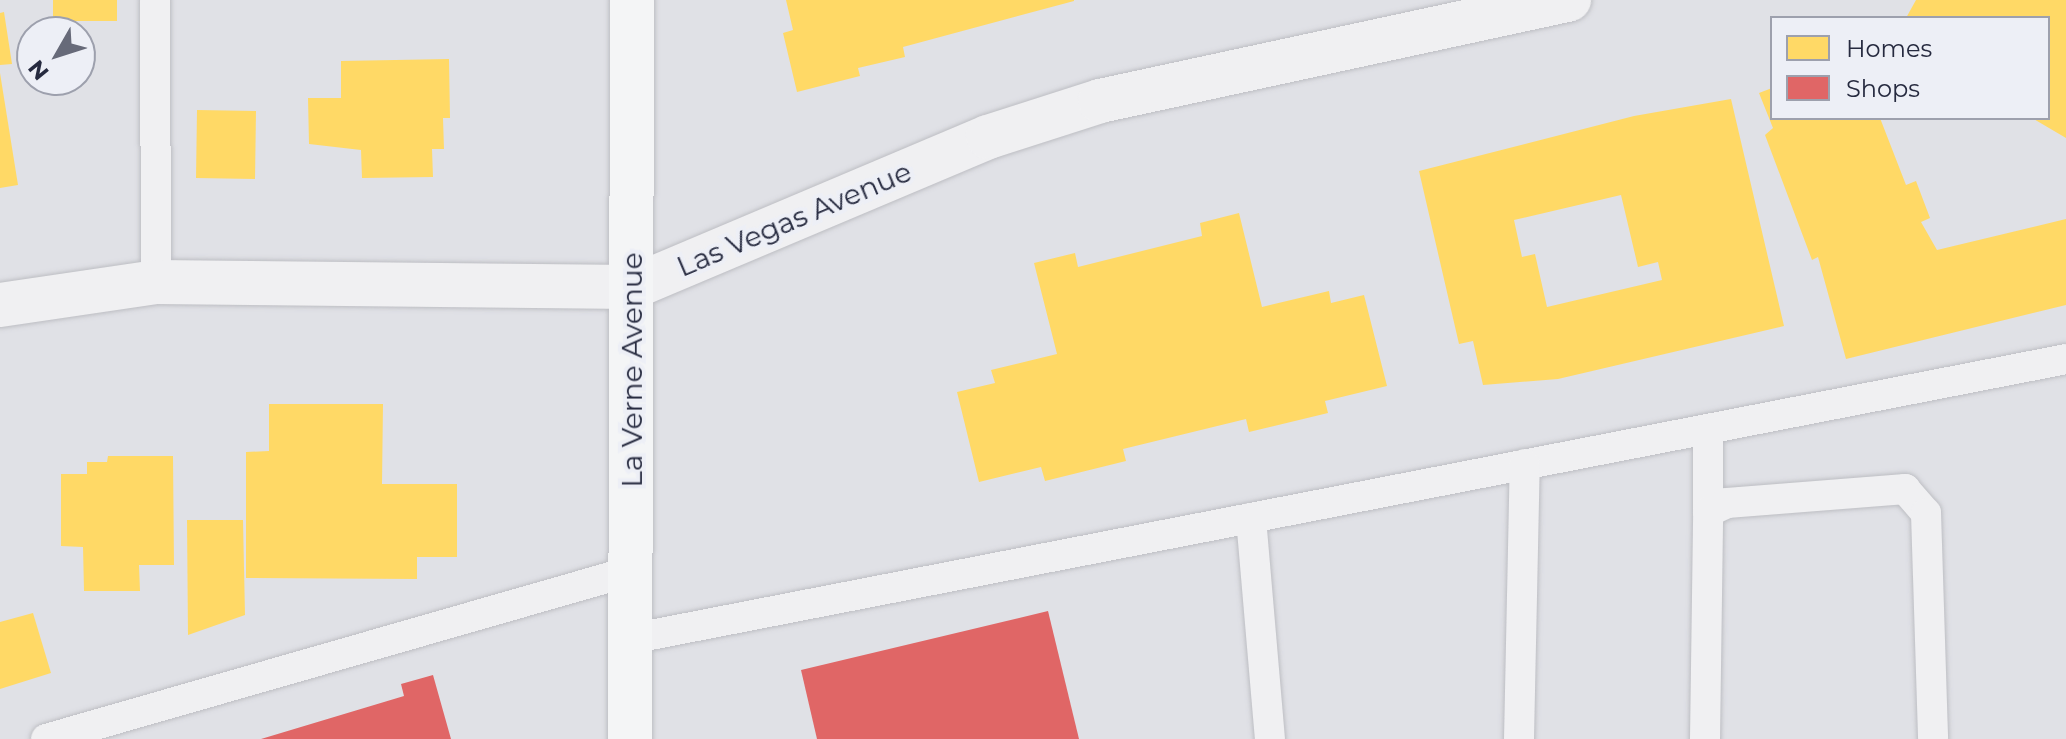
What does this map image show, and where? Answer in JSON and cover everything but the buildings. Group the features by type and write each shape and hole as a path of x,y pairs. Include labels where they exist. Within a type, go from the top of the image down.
{"main road":[{"name":"La Verne Avenue","path":"630,739 632,0"}],"street":[{"name":"Las Vegas Avenue","path":"0,305 156,282 633,287 988,137 1100,101 1569,0"}],"lane":[{"path":"155,0 156,282"},
{"path":"630,639 2066,359"},
{"path":"1705,739 1708,429"},
{"path":"1519,739 1525,464"},
{"path":"1708,512 1727,503 1905,489 1921,502 1933,739"},
{"path":"1251,518 1270,739"},
{"path":"46,739 631,571"}]}
